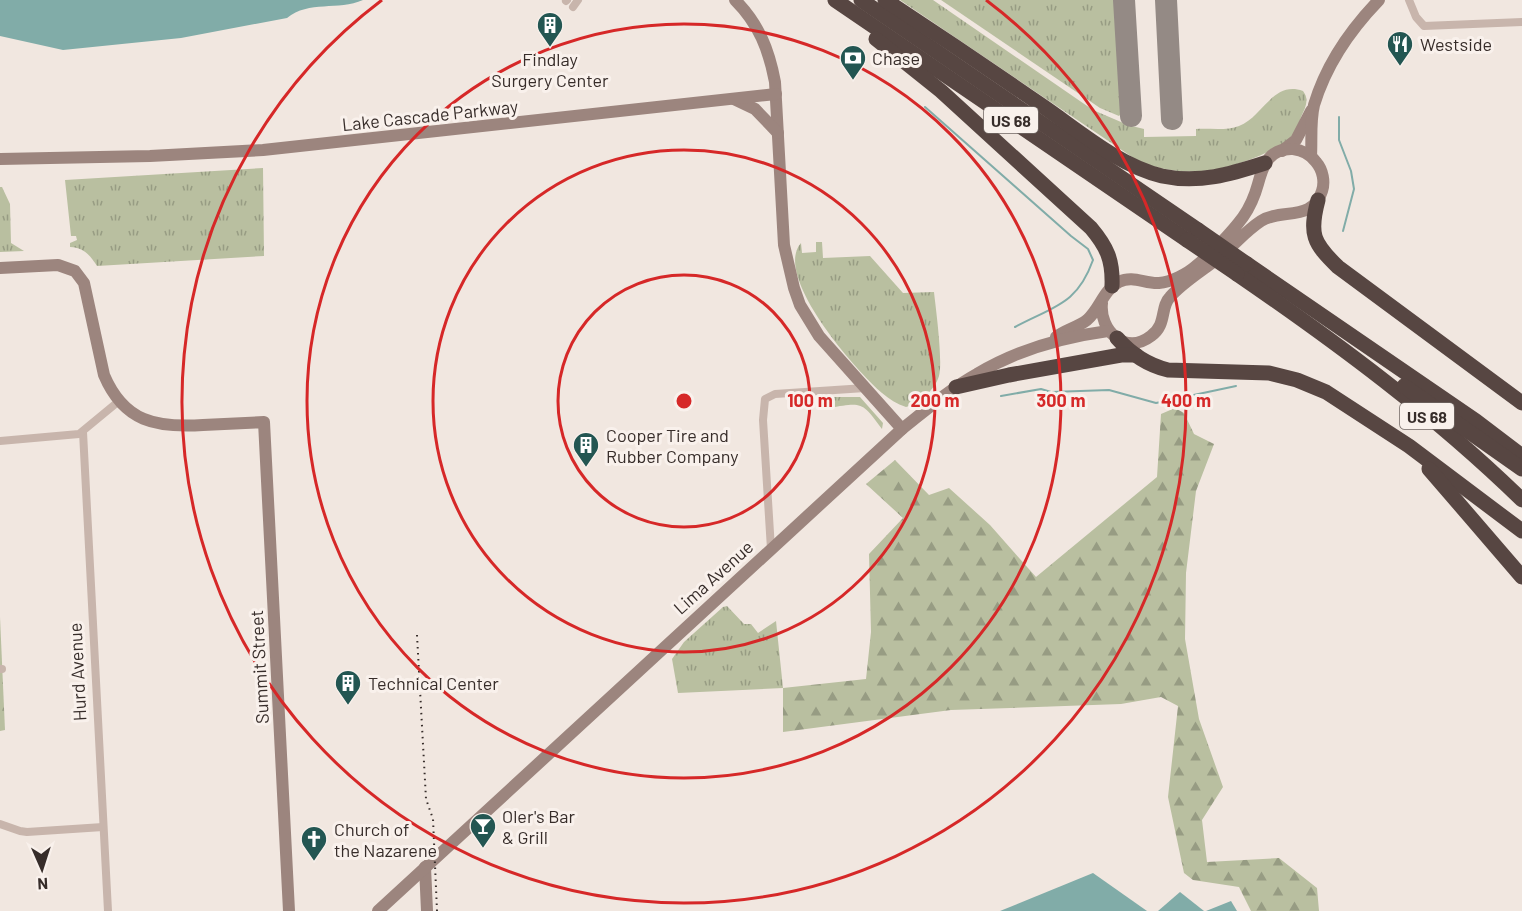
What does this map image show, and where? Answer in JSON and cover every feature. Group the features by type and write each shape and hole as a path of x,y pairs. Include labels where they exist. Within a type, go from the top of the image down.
{"highway":[{"path":"823,0 876,38 941,92 1091,228 1102,240 1110,256 1112,286"},
{"name":"US 68","path":"835,0 1242,269 1476,421 1522,447"},
{"name":"US 68","path":"861,0 1192,235"},
{"path":"885,0 1101,146 1141,169 1162,176 1201,179 1220,177 1265,163"},
{"path":"1318,200 1313,228 1317,244 1338,267 1522,403"},
{"name":"US 68","path":"1242,269 1456,440 1522,500"},
{"path":"1113,335 1136,356 1153,366 1168,370 1269,373 1297,380 1326,392 1409,446 1522,531"},
{"path":"1328,337 1352,350 1522,469"},
{"path":"956,387 1099,358 1121,355 1136,356"},
{"path":"1486,375 1522,396"},
{"path":"1476,421 1522,456"},
{"path":"1409,446 1522,577"}],"street":[{"path":"735,0 750,16 766,45 772,63 776,94 784,245 800,305 819,336 902,429"},
{"path":"1282,151 1296,140 1338,51 1362,17 1379,0"},
{"path":"1409,0 1416,17 1424,26 1522,22"},
{"name":"Lake Cascade Parkway","path":"0,159 150,156 263,150 776,94"},
{"path":"732,99 756,109 778,133"},
{"path":"1311,156 1313,107"},
{"path":"1047,343 1087,320 1102,303 1112,286 1121,281 1131,279 1159,283 1177,278 1196,267 1242,218 1251,202 1265,163 1272,155 1292,149 1311,156 1318,163 1324,181 1318,200"},
{"name":"Lima Avenue","path":"378,911 902,429 956,387 994,364 1047,343 1083,334 1113,335 1127,342 1138,342 1149,338 1163,321 1168,298 1262,220 1304,212 1318,200"},
{"path":"0,268 58,265 75,271 86,290 104,375 119,401 83,432 75,436 0,441"},
{"path":"1102,303 1103,323 1113,335"},
{"path":"771,549 764,423 765,399 775,394 865,388"},
{"name":"Summit Street","path":"119,401 141,418 171,426 264,422 289,911"},
{"name":"Hurd Avenue","path":"83,432 108,911"},
{"path":"0,824 27,832 103,827"},
{"path":"425,867 427,911"}],"green space":[{"path":"900,0 933,0 1093,110 1128,125 1144,129 1144,137 1196,136 1196,129 1234,128 1255,115 1276,95 1293,89 1303,91 1306,104 1294,133 1280,146 1244,162 1214,170 1169,170 1138,161"},
{"path":"941,0 1117,0 1123,111 1119,116 1100,108"},
{"path":"263,168 264,256 97,266 86,252 70,247 70,243 77,240 76,236 71,236 65,180"},
{"path":"0,187 10,204 11,243 24,251 0,252"},
{"path":"816,242 822,242 823,258 870,256 903,293 934,292 940,348 939,376 930,391 916,402 906,407 882,393 855,365 821,322 807,299 798,277 795,258 801,243 802,253 816,252"},
{"path":"830,397 860,397 883,423 882,429 870,413 861,406 829,408"},
{"path":"1175,408 1184,413 1194,434 1214,444 1196,491 1186,573 1185,639 1199,719 1223,787 1202,820 1207,862 1279,858 1317,888 1319,911 1251,911 1239,887 1193,880 1184,873 1168,797 1178,706 1161,697 1121,704 951,710 783,732 783,688 866,679 871,632 869,554 903,518 866,484 895,460 929,495 949,488 990,525 1036,577 1157,477 1161,414"},
{"path":"727,606 744,624 751,624 758,633 776,621 783,688 678,693 672,659 684,642 723,607"},
{"path":"0,617 5,730 0,731"}],"water":[{"path":"0,0 363,0 344,5 314,7 287,18 181,38 63,50 0,36"},
{"path":"1093,873 1147,911 1000,911"},
{"path":"1180,892 1204,911 1158,911"},
{"path":"1231,901 1237,911 1206,911"}],"waterway":[{"path":"925,107 1088,249 1093,260 1087,275 1072,295 1053,308 1015,327"},
{"path":"1339,117 1339,140 1351,171 1354,189 1343,231"},
{"path":"1001,396 1041,389 1051,392 1109,390 1156,403 1236,386"}],"taxiway":[{"path":"1124,0 1131,116"},
{"path":"1166,0 1172,119"}],"railway":[{"path":"417,635 426,799 433,819 437,911"}],"place":[{"name":"Findlay Surgery Center","path":"550,48"},
{"name":"Westside","path":"1400,67"},
{"name":"Chase","path":"853,81"},
{"name":"Cooper Tire and Rubber Company","path":"586,468"},
{"name":"Technical Center","path":"348,706"},
{"name":"Oler's Bar & Grill","path":"483,849"},
{"name":"Church of the Nazarene","path":"314,862"}]}
